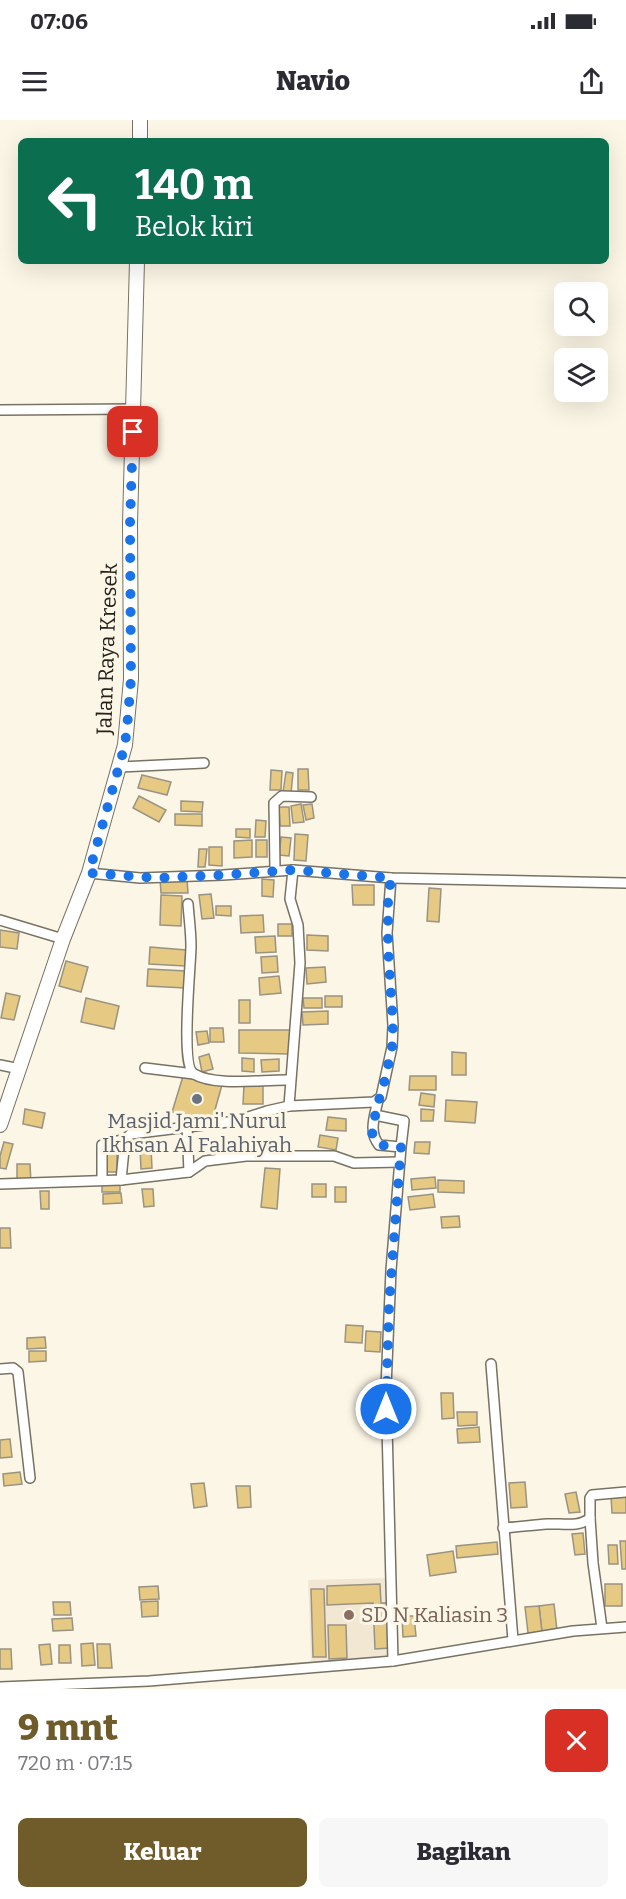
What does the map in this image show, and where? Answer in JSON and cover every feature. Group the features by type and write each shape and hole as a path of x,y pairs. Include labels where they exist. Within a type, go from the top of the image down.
{"main road":[{"path":"140,120 140,138"},
{"name":"Jalan Raya Kresek","path":"0,1125 63,939 89,873 125,745 131,679 130,524 137,264"}],"street":[{"path":"0,410 134,409"},
{"path":"120,767 204,763"},
{"path":"274,870 274,803 282,796 311,797"},
{"path":"89,873 150,878 292,870 391,878 626,883"},
{"path":"289,1106 300,963 298,925 290,899 292,870"},
{"path":"391,878 387,940 392,1047 372,1133 379,1145 401,1147"},
{"path":"188,904 191,944 186,1030 187,1060 194,1074"},
{"path":"0,920 63,939"},
{"path":"0,1065 20,1069"},
{"path":"145,1068 194,1074 221,1081 291,1080"},
{"path":"102,1180 102,1145 125,1139 131,1134 236,1120 289,1106 378,1100"},
{"path":"375,1115 404,1120 390,1282 386,1388 393,1661"},
{"path":"187,1127 189,1172"},
{"path":"121,1180 125,1139"},
{"path":"0,1184 121,1180 189,1172 205,1161 246,1156 334,1156 354,1163 400,1162"},
{"path":"491,1364 513,1640"},
{"path":"0,1369 13,1368 18,1372 30,1478"},
{"path":"602,1628 590,1518 590,1498 592,1495 626,1492"},
{"path":"503,1528 568,1525 587,1521 590,1518"},
{"path":"0,1687 149,1681 393,1661 513,1640 626,1627"}],"shaded area":[{"name":"SD N Kaliasin 3","path":"390,1578 392,1658 311,1661 308,1580","holes":["380,1584 381,1603 388,1603 390,1648 375,1649 373,1603 328,1605 327,1586","311,1589 324,1589 325,1657 313,1657","328,1625 346,1625 347,1658 329,1659"]}],"building":[{"path":"298,769 308,769 309,790 298,790"},
{"path":"271,770 282,771 281,790 270,790"},
{"path":"286,772 293,773 291,793 283,792"},
{"path":"142,775 171,782 167,795 138,788"},
{"path":"139,796 166,810 159,822 133,808"},
{"path":"181,801 203,802 202,812 181,811"},
{"path":"301,804 304,822 293,823 291,806"},
{"path":"312,804 314,818 306,820 303,805"},
{"path":"279,807 289,807 290,826 280,826"},
{"path":"175,814 202,814 202,826 175,825"},
{"path":"256,820 266,821 265,837 255,837"},
{"path":"236,829 250,829 250,838 236,837"},
{"path":"295,834 308,835 306,861 294,860"},
{"path":"281,837 291,838 289,856 279,855"},
{"path":"252,840 252,857 234,858 234,841"},
{"path":"256,840 267,840 267,857 256,857"},
{"path":"209,847 222,847 222,866 209,865"},
{"path":"199,849 207,849 205,867 198,867"},
{"path":"160,879 187,879 188,893 161,893"},
{"path":"262,879 274,880 273,897 262,896"},
{"path":"352,885 374,885 374,905 353,905"},
{"path":"429,888 441,889 439,922 427,921"},
{"path":"211,894 214,918 202,919 199,895"},
{"path":"161,895 182,896 181,926 160,925"},
{"path":"216,906 231,906 231,916 216,915"},
{"path":"263,915 264,932 241,933 240,916"},
{"path":"278,924 292,924 292,936 278,936"},
{"path":"0,930 19,933 17,949 0,947"},
{"path":"307,935 328,936 328,951 307,950"},
{"path":"275,936 276,952 256,953 255,937"},
{"path":"150,947 186,950 185,966 149,964"},
{"path":"277,956 278,972 262,973 261,957"},
{"path":"66,961 88,967 81,992 59,986"},
{"path":"325,967 326,982 307,984 306,968"},
{"path":"148,969 186,971 185,988 147,986"},
{"path":"279,976 281,993 260,995 259,978"},
{"path":"6,993 20,996 14,1020 1,1018"},
{"path":"325,996 342,996 342,1007 325,1007"},
{"path":"86,998 119,1006 114,1029 81,1022"},
{"path":"303,998 322,998 322,1008 304,1008"},
{"path":"239,1000 250,1000 250,1023 239,1023"},
{"path":"328,1011 328,1024 303,1025 302,1012"},
{"path":"210,1028 223,1028 224,1042 210,1042"},
{"path":"239,1030 290,1030 289,1054 239,1053"},
{"path":"207,1031 209,1043 198,1045 196,1032"},
{"path":"452,1052 466,1053 466,1075 452,1075"},
{"path":"209,1054 213,1069 202,1072 199,1057"},
{"path":"242,1058 254,1059 254,1072 242,1071"},
{"path":"279,1059 279,1071 262,1072 261,1060"},
{"name":"Masjid Jami' Nurul Ikhsan Al Falahiyah","path":"184,1073 222,1085 211,1124 172,1112"},
{"path":"410,1076 436,1076 436,1090 409,1090"},
{"path":"244,1085 263,1085 263,1104 243,1104"},
{"path":"421,1093 435,1095 434,1107 419,1105"},
{"path":"446,1100 477,1102 475,1123 445,1121"},
{"path":"25,1109 45,1113 42,1128 23,1124"},
{"path":"421,1109 434,1110 433,1121 421,1121"},
{"path":"328,1117 346,1119 346,1131 326,1130"},
{"path":"320,1135 338,1138 336,1150 318,1147"},
{"path":"4,1142 13,1144 6,1169 0,1168 0,1156"},
{"path":"415,1142 430,1142 429,1154 414,1153"},
{"path":"151,1148 152,1168 141,1169 140,1149"},
{"path":"106,1151 117,1151 117,1172 107,1172"},
{"path":"17,1164 30,1164 31,1183 17,1183"},
{"path":"265,1168 280,1169 277,1209 261,1207"},
{"path":"435,1177 436,1188 412,1190 411,1179"},
{"path":"438,1180 464,1181 464,1193 438,1192"},
{"path":"102,1183 120,1183 120,1192 102,1192"},
{"path":"312,1184 326,1184 326,1197 312,1197"},
{"path":"335,1187 346,1187 346,1202 335,1202"},
{"path":"142,1189 153,1189 154,1206 144,1207"},
{"path":"40,1191 49,1191 49,1209 41,1209"},
{"path":"121,1193 122,1203 103,1204 103,1194"},
{"path":"433,1194 435,1207 410,1210 408,1197"},
{"path":"459,1216 460,1227 442,1228 441,1217"},
{"path":"0,1228 10,1228 11,1248 0,1248"},
{"path":"346,1325 363,1326 362,1343 345,1342"},
{"path":"366,1331 381,1332 380,1352 365,1351"},
{"path":"45,1337 46,1348 27,1349 27,1338"},
{"path":"29,1351 46,1351 46,1361 29,1362"},
{"path":"441,1393 453,1393 454,1418 442,1419"},
{"path":"457,1412 477,1412 477,1425 458,1426"},
{"path":"479,1427 480,1442 458,1443 457,1429"},
{"path":"10,1439 12,1457 0,1458 0,1440"},
{"path":"20,1472 22,1484 4,1486 3,1474"},
{"path":"525,1482 527,1507 511,1508 509,1483"},
{"path":"204,1483 207,1506 194,1508 191,1484"},
{"path":"236,1486 250,1486 251,1507 238,1508"},
{"path":"576,1492 580,1512 569,1513 565,1494"},
{"path":"626,1495 626,1513 612,1513 611,1496"},
{"path":"583,1533 585,1554 575,1555 572,1534"},
{"path":"620,1541 626,1541 626,1569 622,1569"},
{"path":"497,1542 498,1554 457,1558 456,1546"},
{"path":"608,1545 617,1545 618,1564 609,1564"},
{"path":"453,1551 456,1572 430,1576 427,1555"},
{"path":"380,1584 381,1603 388,1603 390,1648 375,1649 373,1603 327,1605 327,1586"},
{"path":"605,1584 622,1584 622,1606 605,1606"},
{"path":"158,1586 159,1599 140,1600 139,1587"},
{"path":"311,1589 324,1589 326,1657 313,1657"},
{"path":"158,1601 158,1616 142,1617 141,1602"},
{"path":"53,1602 70,1602 71,1615 54,1615"},
{"path":"554,1604 557,1630 542,1632 539,1606"},
{"path":"539,1606 542,1632 528,1633 525,1607"},
{"path":"402,1616 414,1616 416,1636 403,1637"},
{"path":"72,1618 73,1630 53,1631 52,1619"},
{"path":"328,1625 346,1625 347,1658 329,1659"},
{"path":"93,1643 95,1665 82,1666 81,1644"},
{"path":"50,1644 52,1664 41,1665 39,1645"},
{"path":"97,1644 110,1644 112,1668 98,1668"},
{"path":"59,1645 70,1645 71,1663 59,1663"},
{"path":"0,1649 11,1649 12,1669 0,1669"}],"place":[{"name":"Masjid Jami' Nurul Ikhsan Al Falahiyah","path":"197,1099"},
{"name":"SD N Kaliasin 3","path":"349,1615"}],"route":[{"path":"133,432 130,524 131,679 128,717 125,745 116,781 89,873 157,878 292,870 391,878 387,933 393,1025 392,1047 372,1133 379,1145 401,1147 389,1305 386,1409"}]}
